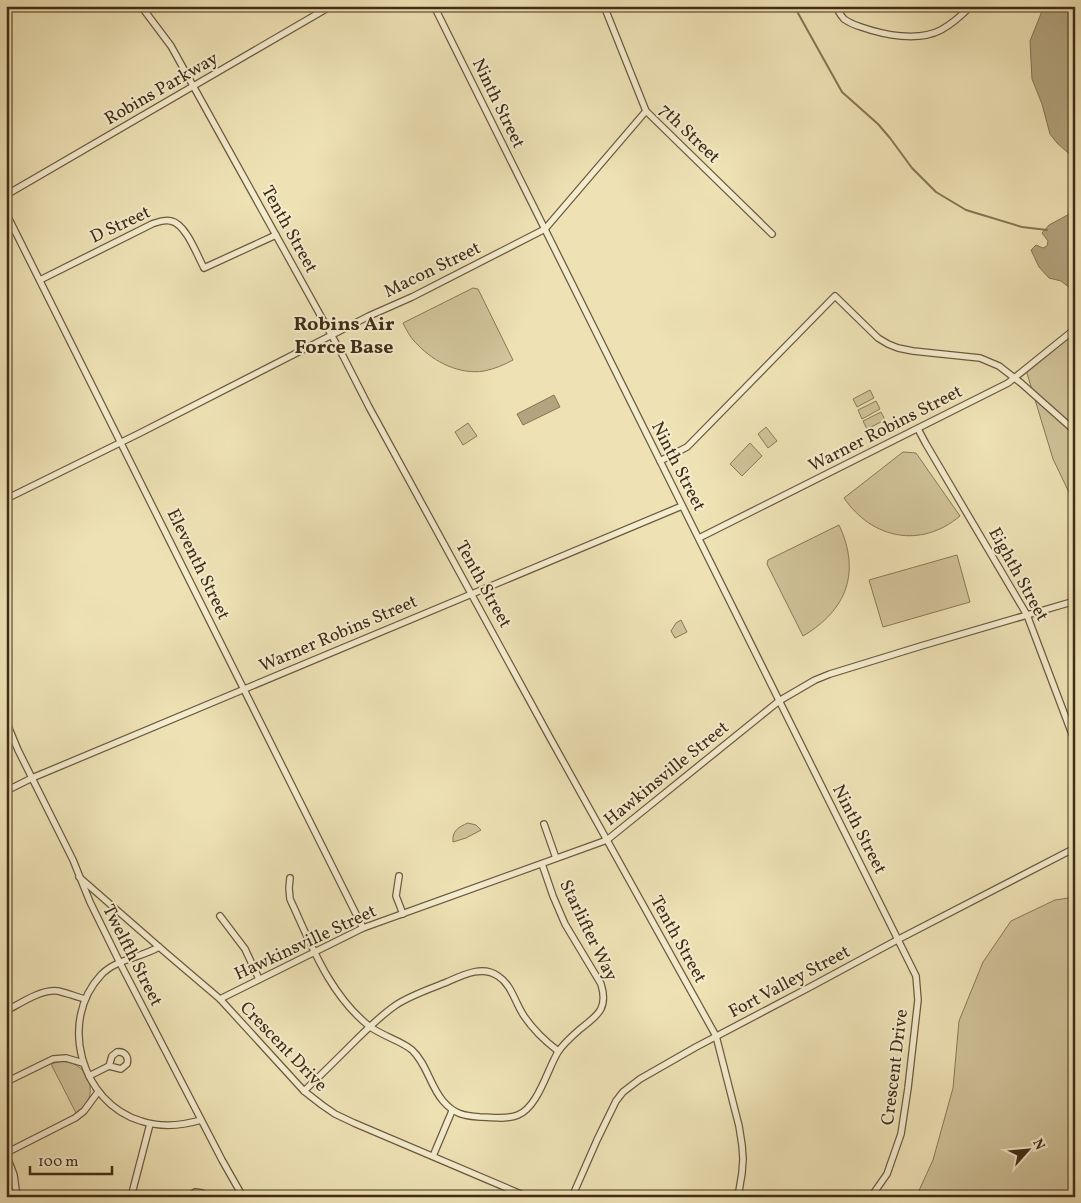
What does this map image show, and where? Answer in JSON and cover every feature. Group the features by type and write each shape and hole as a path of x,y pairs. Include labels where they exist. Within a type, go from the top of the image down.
{"street":[{"name":"Tenth Street","path":"141,6 171,46 194,86 549,736 716,1036 742,1145 742,1174 738,1197"},
{"name":"Robins Parkway","path":"6,196 330,6"},
{"name":"Ninth Street","path":"434,6 899,939"},
{"name":"7th Street","path":"604,6 646,111 772,234"},
{"path":"835,6 843,18 851,23 878,33 909,36 940,31 971,6"},
{"name":"Macon Street","path":"6,499 545,229 646,111"},
{"name":"Eleventh Street","path":"7,218 40,280 363,928"},
{"name":"D Street","path":"40,280 161,220 171,220 180,225 204,268 276,235"},
{"path":"660,461 687,447 835,296 878,338 888,344 913,351 980,358 999,366 1075,431"},
{"name":"Warner Robins Street","path":"699,538 1000,387 1015,378 1075,329"},
{"name":"Eighth Street","path":"918,428 1027,615 1075,742"},
{"name":"Warner Robins Street","path":"6,791 32,778 682,506"},
{"name":"Hawkinsville Street","path":"220,999 363,928 607,840 779,701 815,680 921,646 1075,601"},
{"name":"Twelfth Street","path":"6,721 18,750 73,860 79,877 120,963 201,1120 244,1197"},
{"path":"544,824 556,858"},
{"name":"Fort Valley Street","path":"572,1197 616,1101 623,1092 648,1074 899,939 1075,848"},
{"name":"Starlifter Way","path":"452,1111 476,1116 502,1118 518,1115 528,1108 534,1100 558,1051 570,1038 597,1016 602,1007 604,993 601,984 564,924 542,864"},
{"path":"399,876 396,896 403,914"},
{"name":"Crescent Drive","path":"79,877 220,999 304,1091 322,1106 354,1123 528,1197"},
{"path":"290,878 290,899 331,984 343,1000 370,1026 379,1033 410,1048 417,1055 436,1092 452,1111 433,1156"},
{"path":"220,916 245,949 259,979"},
{"name":"Crescent Drive","path":"871,1197 887,1174 901,1134 917,1010 916,976 899,939"},
{"path":"158,947 107,970 95,982 85,1000 80,1018 78,1033 80,1051 83,1063 98,1092 126,1115 150,1124 165,1126 201,1120"},
{"path":"304,1091 370,1026 390,1010 406,1000 468,973 480,971 496,974 502,979 533,1029 558,1051"},
{"path":"6,1011 43,992 59,991 85,1000"},
{"path":"6,1082 53,1059 66,1058 83,1063"},
{"path":"89,1076 109,1066"},
{"path":"17,1197 14,1175 6,1153 75,1118 84,1111 98,1092"},
{"path":"131,1197 150,1124"},
{"path":"189,1197 195,1192 206,1197"}],"shaded area":[{"path":"1044,6 1075,6 1075,159 1050,134 1042,104 1032,79 1030,41"},
{"path":"1075,211 1075,292 1061,281 1049,278 1039,267 1031,250 1036,245 1043,248 1047,246 1048,241 1042,233 1049,225"},
{"path":"473,288 478,289 513,360 491,369 475,372 448,366 432,357 413,340 403,323"},
{"path":"1075,327 1075,505 1053,459 1026,370"},
{"path":"870,390 874,398 857,407 853,399"},
{"path":"554,395 560,407 523,425 517,414"},
{"path":"876,401 880,409 862,419 858,410"},
{"path":"881,412 885,420 867,429 863,421"},
{"path":"468,423 477,436 463,445 455,432"},
{"path":"766,427 777,441 768,448 758,434"},
{"path":"750,443 762,456 742,476 730,464"},
{"path":"903,452 916,453 960,516 945,526 929,533 914,536 898,535 883,530 868,523 855,512 844,498"},
{"path":"839,525 846,542 849,559 849,574 846,588 840,602 830,614 818,626 803,636 767,564 768,560"},
{"path":"957,555 970,602 883,627 869,580"},
{"path":"681,620 687,632 675,638 671,631 676,623"},
{"path":"468,823 476,825 481,830 453,842 456,830"},
{"path":"1075,897 1075,1197 916,1197 933,1160 953,1088 959,1021 983,962 1011,921 1055,900"},
{"path":"61,1061 79,1067 88,1079 90,1088 89,1098 85,1105 76,1113 51,1064"},
{"path":"6,1163 10,1171 14,1197 6,1197"}],"waterway":[{"path":"794,6 842,92 878,124 912,168 936,192 966,210 1022,227 1047,230"}],"district":[{"name":"Robins Air Force Base","path":"344,334"}]}
